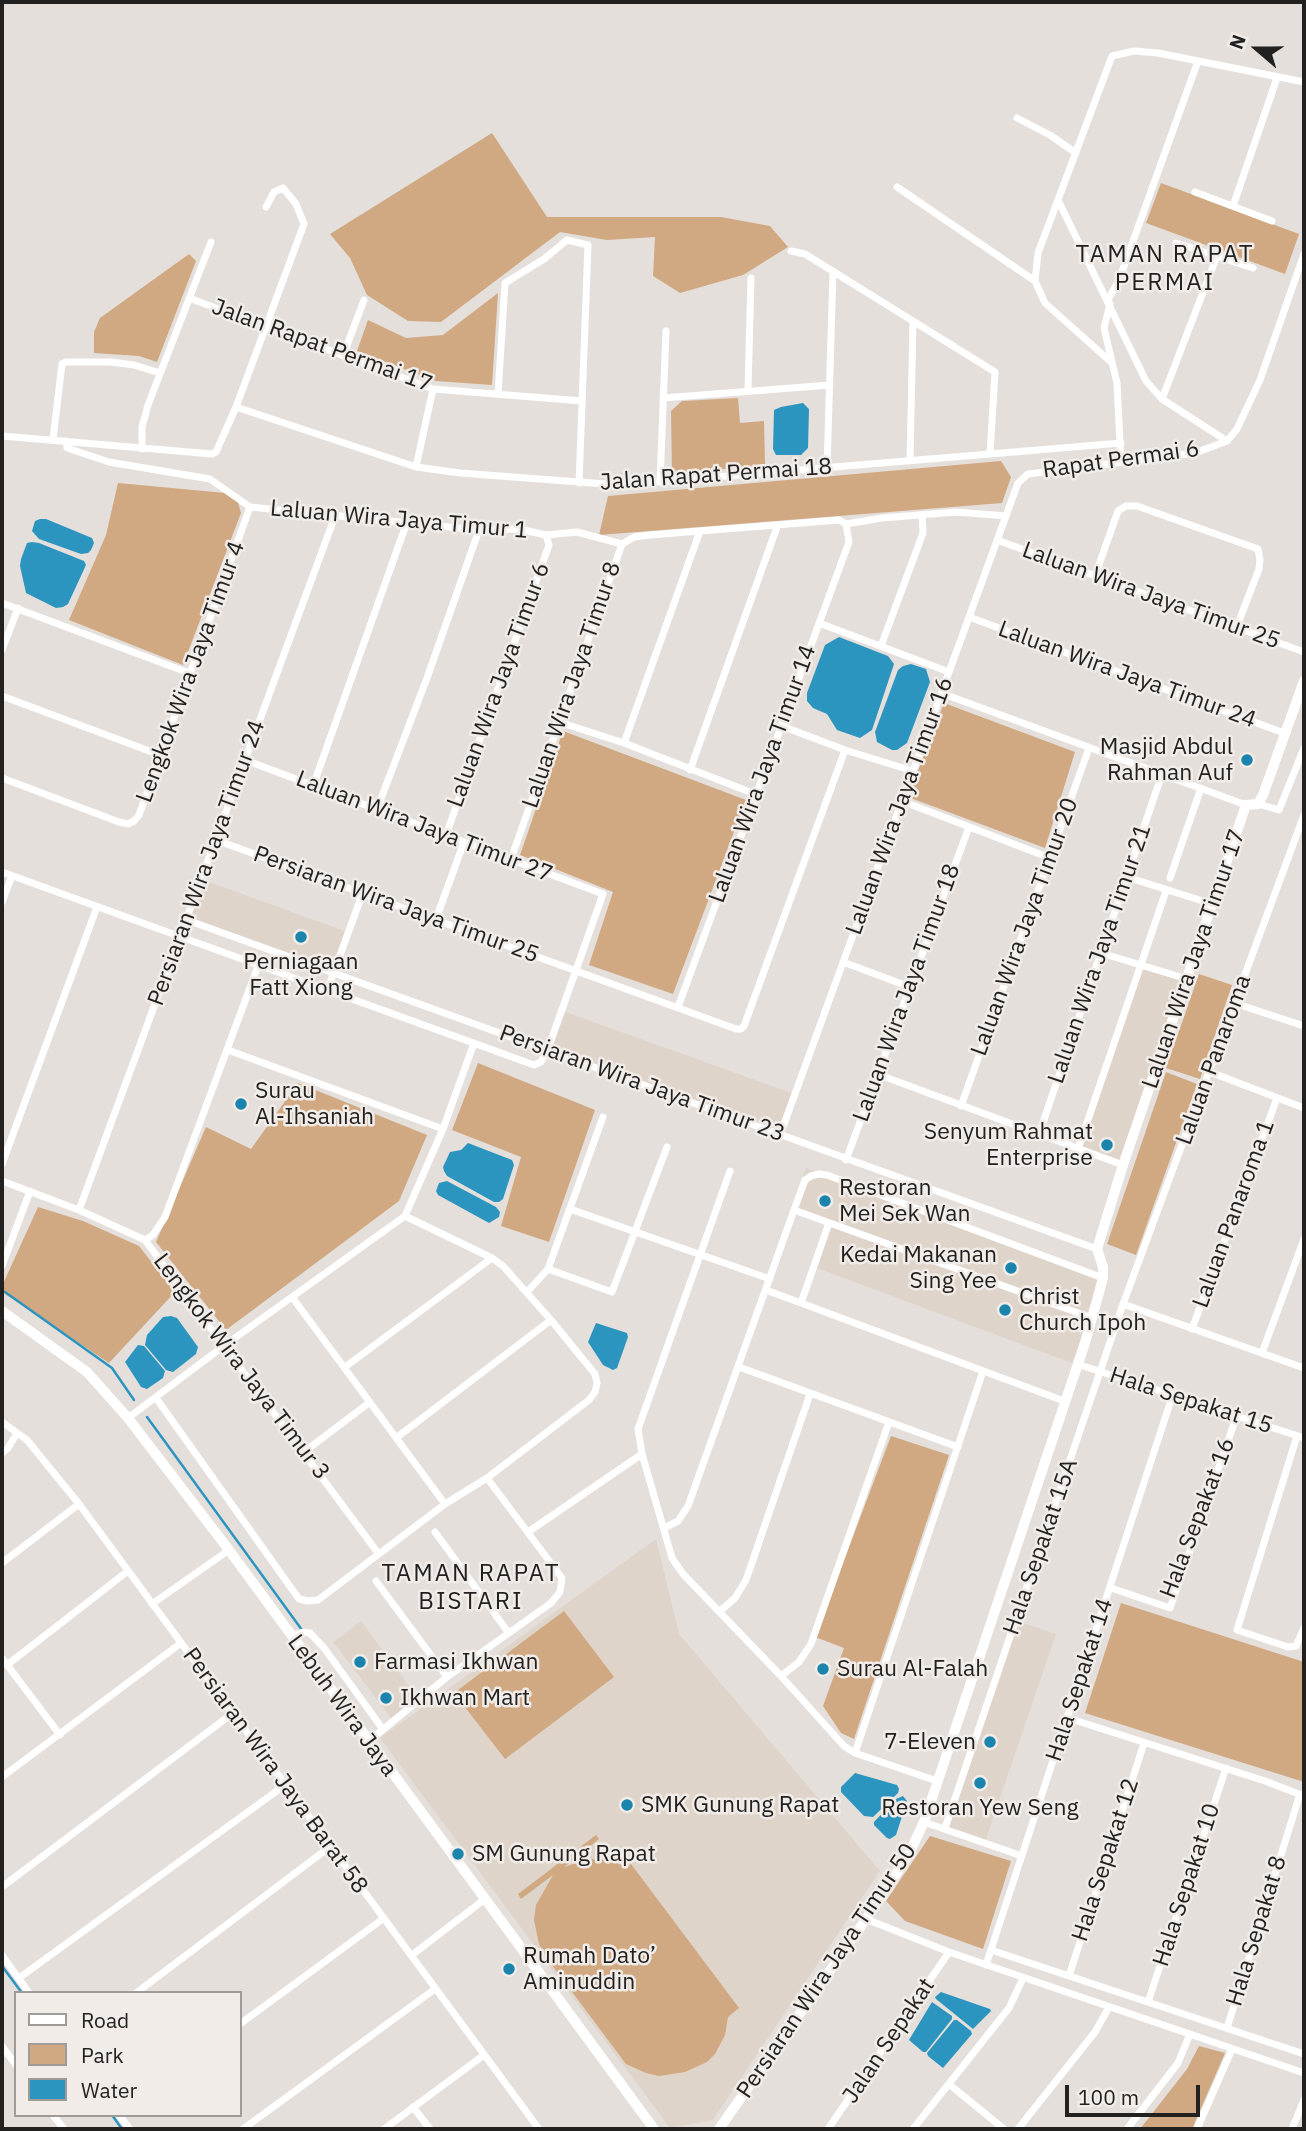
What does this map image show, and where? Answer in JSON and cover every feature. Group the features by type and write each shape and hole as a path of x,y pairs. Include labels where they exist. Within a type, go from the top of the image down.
{"street":[{"path":"1112,363 1045,303 1035,281 1038,253 1112,56 1134,51 1158,53 1304,82"},
{"path":"1121,462 1116,383 1104,328 1109,302 1198,61"},
{"path":"1234,206 1278,78"},
{"path":"1017,118 1050,135 1076,153"},
{"path":"897,187 1035,281"},
{"path":"2,436 142,449 212,454 216,452 236,407 304,223 296,204 284,188 274,192 266,207"},
{"path":"1195,192 1272,221"},
{"path":"1058,200 1146,381 1162,399 1227,441"},
{"path":"498,394 505,283 544,259 567,240 588,245 579,483"},
{"path":"142,449 142,427 148,405 211,242"},
{"path":"1176,243 1254,268"},
{"path":"791,251 805,254 995,372 990,454"},
{"name":"Rapat Permai 6","path":"1022,477 1028,474 1195,453 1227,441 1237,429 1260,380 1304,254"},
{"path":"1162,399 1217,256"},
{"path":"827,468 833,271"},
{"path":"748,390 751,278"},
{"name":"Jalan Rapat Permai 17","path":"189,298 433,389 582,401"},
{"path":"343,356 364,300"},
{"path":"910,461 913,321"},
{"path":"660,482 666,331"},
{"path":"53,439 62,364 111,362 134,365 160,373"},
{"path":"663,398 830,385"},
{"path":"416,467 433,389"},
{"name":"Jalan Rapat Permai 18","path":"236,407 416,467 619,485 1121,443"},
{"name":"Laluan Wira Jaya Timur 1","path":"66,441 67,448 109,462 210,479 250,507 479,530 519,529 545,535 577,532 622,544"},
{"name":"Laluan Wira Jaya Timur 16","path":"780,1135 1022,477"},
{"path":"1096,576 1118,511 1126,506 1149,510 1258,549 1259,569 1237,626"},
{"name":"Lengkok Wira Jaya Timur 4","path":"2,778 128,824 134,821 139,815 250,507"},
{"name":"Laluan Wira Jaya Timur 8","path":"511,859 622,544 634,537 839,520 846,524 956,512 1006,516"},
{"path":"881,646 923,533 922,515"},
{"name":"Persiaran Wira Jaya Timur 24","path":"79,1210 335,516"},
{"path":"313,786 407,522"},
{"name":"Laluan Wira Jaya Timur 14","path":"678,1007 849,542 846,524"},
{"path":"690,769 777,527"},
{"path":"377,809 428,678 479,530"},
{"path":"624,743 700,531"},
{"name":"Laluan Wira Jaya Timur 6","path":"446,835 549,545 545,535"},
{"name":"Laluan Wira Jaya Timur 25","path":"998,540 1304,652"},
{"path":"2,603 189,673"},
{"path":"2,650 18,608"},
{"name":"Laluan Wira Jaya Timur 24","path":"970,617 1284,733"},
{"path":"819,623 949,672"},
{"name":"Laluan Wira Jaya Timur 17","path":"1097,1250 1123,1165 1212,904 1304,681"},
{"path":"941,693 1201,788 1252,805 1279,810 1304,748"},
{"path":"2,696 160,755"},
{"path":"559,722 624,743 755,794"},
{"path":"782,726 845,750 913,771"},
{"name":"Laluan Wira Jaya Timur 20","path":"961,1106 1089,748"},
{"name":"Persiaran Wira Jaya Timur 25","path":"216,840 736,1029 744,1026 845,750"},
{"name":"Laluan Wira Jaya Timur 27","path":"245,760 603,894 575,971"},
{"name":"Laluan Wira Jaya Timur 21","path":"1039,1134 1161,774"},
{"path":"1170,878 1201,788"},
{"path":"902,801 1050,858"},
{"name":"Laluan Panaroma","path":"1123,1304 1304,815"},
{"name":"Laluan Wira Jaya Timur 18","path":"846,1160 969,827"},
{"path":"436,919 464,842"},
{"name":"Persiaran Wira Jaya Timur 23","path":"2,872 534,1066 541,1062 548,1049"},
{"path":"2,902 12,876"},
{"path":"1127,877 1212,904"},
{"path":"1078,1149 1166,891"},
{"path":"327,990 363,892"},
{"path":"2,1164 97,907"},
{"name":"Persiaran Wira Jaya Timur 23","path":"187,920 1097,1250"},
{"path":"1101,953 1187,979"},
{"path":"843,962 910,987"},
{"path":"145,1240 159,1228 165,1217 258,966"},
{"path":"548,1049 575,971"},
{"path":"1234,1003 1304,1026"},
{"path":"128,1418 405,1216 443,1129 474,1043"},
{"path":"228,1050 443,1129"},
{"path":"1210,1072 1304,1108"},
{"path":"877,1074 1123,1165"},
{"name":"Laluan Panaroma 1","path":"1192,1329 1277,1098"},
{"path":"527,1292 548,1269 603,1117"},
{"path":"548,1269 612,1292 667,1147"},
{"path":"730,1171 638,1429 642,1454 677,1567 844,1746 855,1753 937,1781"},
{"path":"664,1528 684,1515 805,1180 819,1174 827,1175 1103,1278"},
{"name":"Lengkok Wira Jaya Timur 3","path":"2,1181 79,1210 145,1240 378,1553"},
{"path":"2,1266 30,1191"},
{"path":"570,1209 770,1279"},
{"path":"793,1210 1092,1318"},
{"path":"156,1398 299,1599 318,1600 445,1504 488,1478 589,1400 597,1382 595,1374 503,1266 492,1258 405,1216"},
{"path":"801,1303 829,1223"},
{"path":"1262,1353 1304,1239"},
{"name":"Persiaran Wira Jaya Timur 50","path":"719,2129 866,1919 908,1856 924,1822 1092,1318 1103,1278 1103,1267 1097,1250"},
{"path":"345,1367 492,1258"},
{"path":"766,1290 1064,1401"},
{"path":"292,1297 445,1504"},
{"path":"1123,1304 1304,1368"},
{"name":"Hala Sepakat 15A","path":"945,1828 1123,1304"},
{"name":"Lebuh Wira Jaya","path":"2,1311 100,1383 128,1418 229,1550 654,2129"},
{"path":"397,1438 551,1320"},
{"name":"Hala Sepakat 15","path":"1077,1364 1300,1437"},
{"path":"739,1367 958,1447"},
{"path":"855,1753 983,1371"},
{"path":"720,1611 735,1598 746,1580 810,1394"},
{"name":"Hala Sepakat 14","path":"986,1965 1173,1394"},
{"path":"304,1452 370,1402"},
{"name":"Hala Sepakat 16","path":"1111,1588 1170,1608 1237,1415"},
{"name":"Persiaran Wira Jaya Barat 58","path":"2,1422 27,1440 79,1504 539,2129"},
{"path":"781,1676 799,1662 811,1644 888,1422"},
{"path":"2,1452 8,1448 17,1433"},
{"path":"1300,1437 1237,1630 1287,1647 1296,1646 1304,1628"},
{"path":"528,1532 642,1454"},
{"path":"369,1741 447,1677 551,1603 560,1592 562,1578 488,1478"},
{"path":"2,1563 79,1504"},
{"path":"435,1532 508,1632"},
{"path":"152,1604 229,1550"},
{"path":"7,1665 128,1571"},
{"path":"376,1581 447,1677"},
{"path":"291,1637 303,1632 310,1633 382,1728"},
{"path":"2,1777 181,1643"},
{"path":"2,1658 60,1735"},
{"path":"2,1886 233,1713"},
{"path":"1068,1718 1302,1795"},
{"name":"Hala Sepakat 12","path":"1069,1976 1144,1743"},
{"name":"Hala Sepakat 10","path":"1148,2002 1226,1768"},
{"path":"19,1978 285,1785"},
{"name":"Hala Sepakat 8","path":"1227,2028 1302,1795"},
{"path":"924,1822 1022,1856"},
{"path":"139,1991 331,1846"},
{"path":"412,1955 485,1899"},
{"path":"242,2023 384,1918"},
{"path":"866,1919 949,1952 1304,2073"},
{"path":"990,1950 1304,2054"},
{"name":"Jalan Sepakat","path":"828,2129 949,1952"},
{"path":"2,1955 28,1991"},
{"path":"914,2129 1009,2008 1023,1978"},
{"path":"243,2129 435,1989"},
{"path":"1018,2129 1095,2032 1109,2007"},
{"path":"1127,2129 1178,2063 1190,2034"},
{"path":"2,2046 14,2062"},
{"path":"1197,2129 1231,2049"},
{"path":"383,2129 484,2055"},
{"path":"950,2085 1004,2129"},
{"path":"1292,2129 1304,2100"},
{"path":"413,2107 430,2129"}],"shaded area":[{"path":"201,879 347,932 333,973 187,920"},
{"path":"1140,965 1188,980 1123,1166 1077,1149"},
{"path":"560,1010 794,1094 779,1135 545,1051"},
{"path":"806,1168 1103,1277 1072,1363 814,1267 828,1223 791,1210"},
{"name":"SMK Gunung Rapat","path":"656,1539 679,1634 880,1871 713,2120 670,2128 380,1738"},
{"path":"1015,1620 1056,1634 985,1842 945,1829"},
{"path":"361,1621 418,1698 392,1719 333,1642"}],"green space":[{"path":"492,133 547,217 721,217 770,226 788,247 743,275 680,293 653,276 655,237 607,240 560,232 441,322 408,321 367,295 350,258 330,234"},
{"path":"1161,183 1299,234 1285,274 1146,223"},
{"path":"189,254 196,261 157,362 139,356 94,353 94,332 100,318"},
{"path":"498,293 492,385 436,381 357,351 368,320 406,338 443,335"},
{"path":"738,398 740,423 764,421 765,465 672,474 671,411 682,401"},
{"path":"1001,461 1011,477 1002,503 599,535 608,496"},
{"path":"118,483 225,493 237,499 241,513 183,665 69,620 106,535"},
{"path":"944,703 1075,752 1045,848 908,797"},
{"path":"563,731 746,800 673,994 589,965 613,892 520,855"},
{"path":"1199,974 1232,985 1200,1079 1166,1068"},
{"path":"478,1063 595,1110 549,1242 501,1226 521,1157 452,1130"},
{"path":"1166,1072 1197,1084 1136,1255 1107,1244"},
{"path":"298,1083 427,1135 399,1201 226,1330 156,1242 206,1127 251,1149"},
{"path":"38,1207 83,1221 139,1246 175,1292 109,1363 2,1292 2,1286"},
{"path":"891,1436 949,1455 854,1739 841,1733 823,1706 844,1648 815,1637"},
{"path":"1121,1603 1304,1662 1304,1782 1085,1713"},
{"path":"564,1611 614,1677 505,1759 454,1693"},
{"path":"596,1835 599,1839 564,1867 589,1859 608,1860 627,1867 631,1864 739,2008 728,2017 725,2035 715,2054 707,2062 685,2072 659,2076 626,2064 546,1957 539,1944 534,1920 536,1905 553,1875 521,1899 518,1894"},
{"path":"930,1836 1011,1861 983,1949 905,1921 886,1901"},
{"path":"1199,2046 1225,2053 1192,2129 1140,2129 1187,2069"}],"water":[{"path":"803,403 809,409 808,448 801,455 776,455 773,449 774,410"},
{"path":"40,519 92,538 94,543 91,550 81,554 39,539 32,531 35,521"},
{"path":"32,542 84,561 86,565 68,604 63,607 56,608 26,593 20,566 27,543"},
{"path":"839,637 888,656 894,664 872,730 860,738 837,730 827,714 813,708 807,701 807,693 825,645"},
{"path":"911,664 926,669 930,682 907,743 897,750 892,750 877,742 875,732 898,670"},
{"path":"468,1143 512,1160 514,1165 503,1199 499,1202 494,1202 447,1176 444,1171 443,1167 450,1152 461,1150"},
{"path":"447,1181 496,1207 500,1212 499,1217 489,1223 438,1195 436,1191 439,1183"},
{"path":"163,1317 177,1318 198,1347 196,1354 173,1372 166,1370 145,1345 147,1335"},
{"path":"596,1323 627,1333 617,1368 613,1370 603,1365 588,1342"},
{"path":"138,1345 144,1346 165,1371 163,1378 147,1389 141,1387 125,1362"},
{"path":"855,1773 897,1785 899,1789 873,1817 864,1816 841,1792 841,1787"},
{"path":"903,1796 907,1801 896,1835 887,1838 874,1822 896,1799"},
{"path":"941,1992 991,2011 973,2029 936,1999"},
{"path":"932,2002 952,2016 952,2019 926,2052 923,2052 909,2040"},
{"path":"954,2020 972,2034 943,2068 927,2053"}],"waterway":[{"path":"5,1292 112,1368 134,1400"},
{"path":"147,1417 302,1630"},
{"path":"2,1966 21,1991"},
{"path":"113,2117 122,2129"}],"place":[{"name":"Masjid Abdul Rahman Auf","path":"1247,760"},
{"name":"Perniagaan Fatt Xiong","path":"301,937"},
{"name":"Surau Al-Ihsaniah","path":"241,1104"},
{"name":"Senyum Rahmat Enterprise","path":"1107,1145"},
{"name":"Restoran Mei Sek Wan","path":"825,1201"},
{"name":"Kedai Makanan Sing Yee","path":"1011,1268"},
{"name":"Christ Church Ipoh","path":"1005,1310"},
{"name":"Farmasi Ikhwan","path":"360,1662"},
{"name":"Surau Al-Falah","path":"823,1669"},
{"name":"Ikhwan Mart","path":"386,1698"},
{"name":"7-Eleven","path":"990,1742"},
{"name":"Restoran Yew Seng","path":"980,1783"},
{"name":"SMK Gunung Rapat","path":"627,1805"},
{"name":"SM Gunung Rapat","path":"458,1854"},
{"name":"Rumah Dato’ Aminuddin","path":"509,1969"}],"district":[{"name":"TAMAN RAPAT PERMAI","path":"1165,269"},
{"name":"TAMAN RAPAT BISTARI","path":"471,1588"}]}
